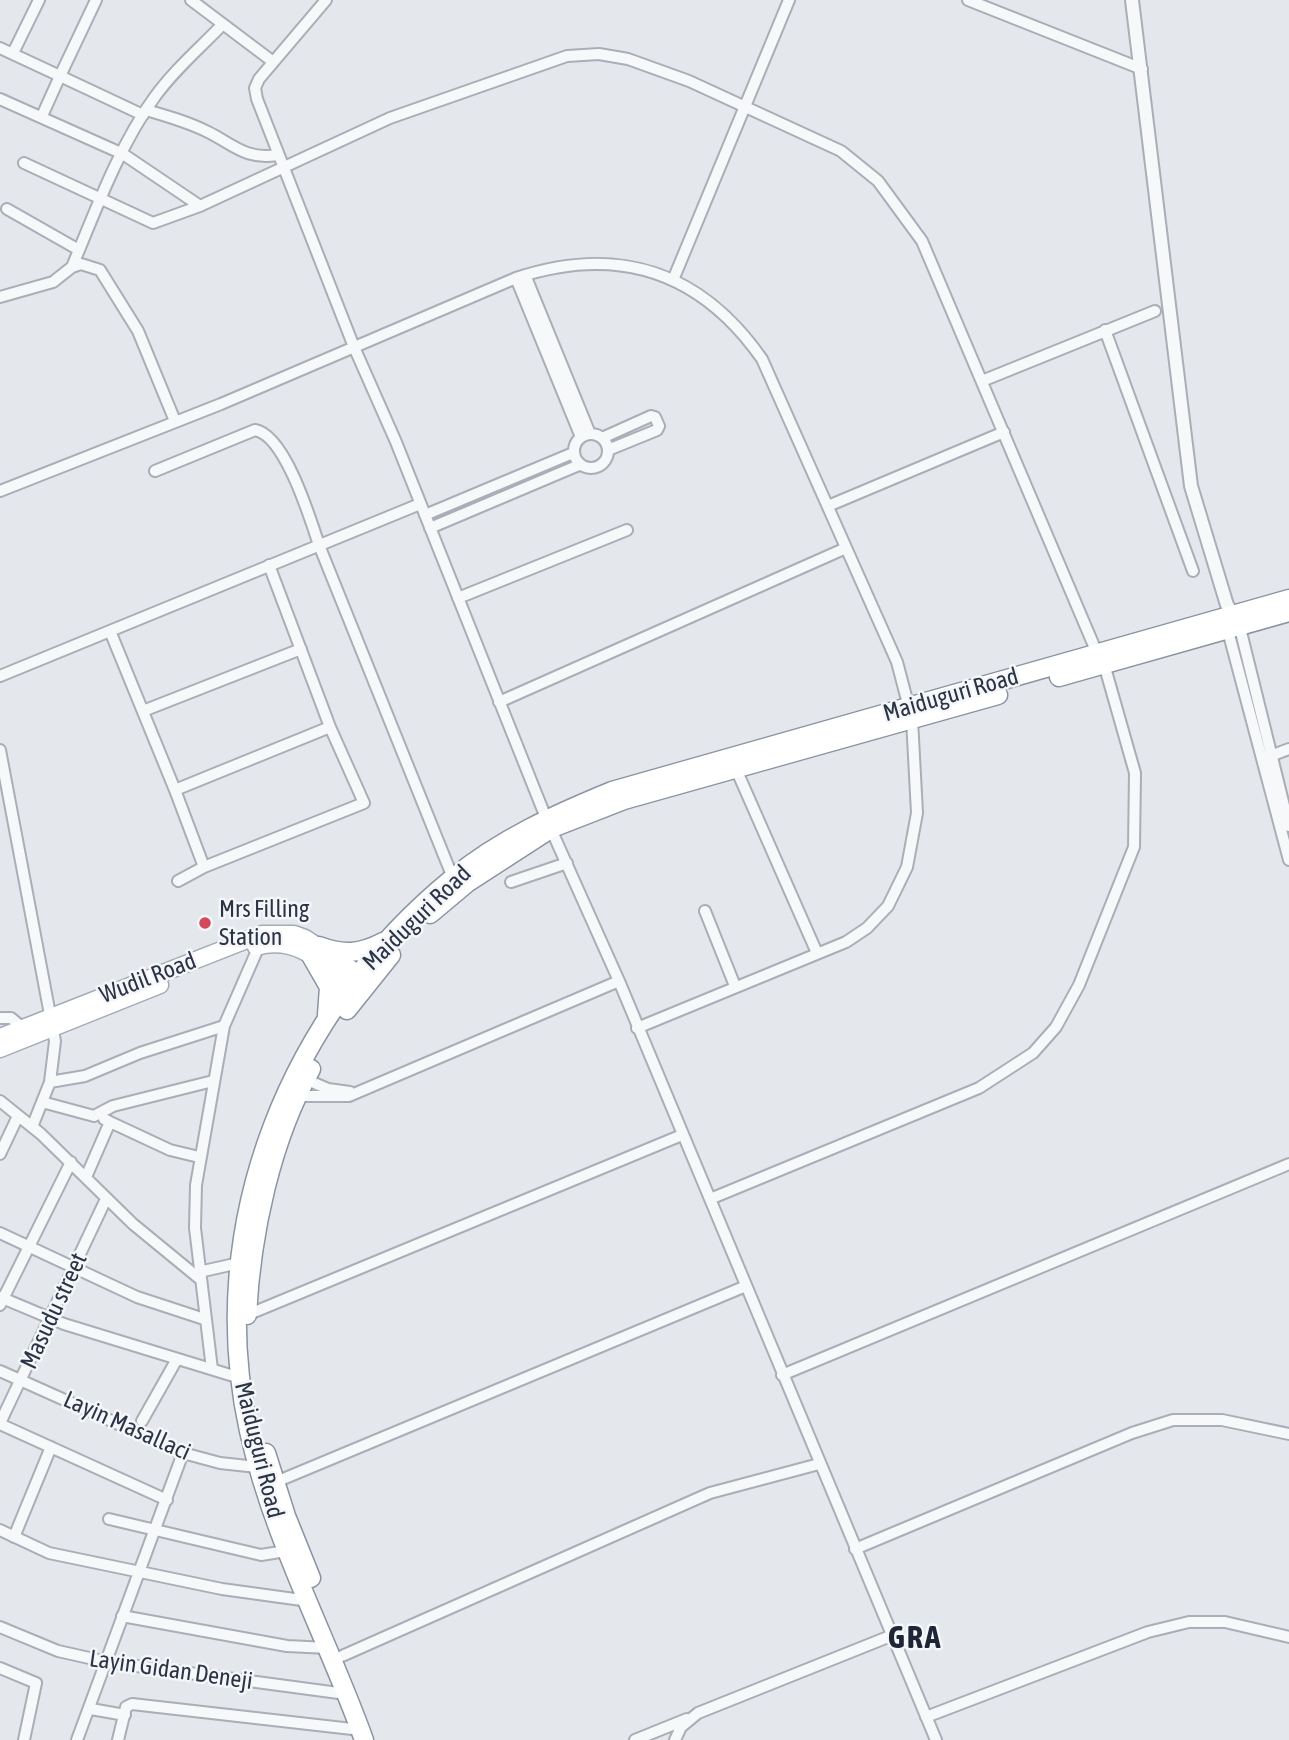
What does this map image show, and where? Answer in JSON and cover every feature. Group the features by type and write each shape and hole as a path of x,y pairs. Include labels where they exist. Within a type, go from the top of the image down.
{"highway":[{"name":"Maiduguri Road","path":"363,1735 346,1694 335,1652 269,1485 257,1467 240,1378 236,1330 239,1264 250,1195 277,1109 325,1021 430,914 467,883 549,823 666,786 736,769 911,713 1231,620 1289,599"},
{"name":"Maiduguri Road","path":"1231,620 1289,612"},
{"name":"Maiduguri Road","path":"377,1740 286,1551 269,1485 250,1368 247,1315 256,1230 266,1185 305,1079 359,984 390,939 453,878 549,823 654,777 911,713"},
{"path":"325,1021 329,987 314,950 363,952 390,939"}],"main road":[{"name":"Wudil Road","path":"0,1049 52,1022 231,951 262,934 294,934 359,984"},
{"name":"Wudil Road","path":"231,951 259,946 293,946 314,950"},
{"name":"Wudil Road","path":"0,1037 23,1028 52,1022"}],"street":[{"path":"13,53 38,0"},
{"path":"42,116 96,0"},
{"path":"191,0 272,61"},
{"path":"326,0 272,61 256,88 277,155 549,823 619,981 936,1740"},
{"path":"673,280 789,0"},
{"path":"968,0 1142,69"},
{"path":"1132,0 1191,486 1231,620 1289,860"},
{"path":"0,297 53,282 72,267 100,200 145,112 173,75 223,24"},
{"path":"0,48 145,112 210,133 241,153 253,157 277,155"},
{"path":"24,163 153,223 200,206 390,118 567,56 598,54 628,59 689,81 841,151 878,181 922,241 1101,659 1135,774 1134,847 1079,985 1056,1027 1033,1053 979,1088 710,1199"},
{"path":"0,99 123,154 200,206"},
{"path":"8,209 79,250"},
{"path":"0,491 521,276 568,264 600,263 647,271 673,280 709,300 741,328 762,359 897,662 911,713 917,813 907,867 888,906 867,928 817,953 638,1028"},
{"path":"72,267 89,265 100,270 107,278 138,331 175,421"},
{"path":"521,276 585,435"},
{"path":"982,382 1155,311"},
{"path":"1105,330 1193,571"},
{"path":"585,435 602,438 650,416 655,417 659,426 656,430 608,450"},
{"path":"155,471 255,430 269,435 305,499 318,545 453,878"},
{"path":"828,506 1004,432"},
{"path":"425,515 573,453 585,435"},
{"path":"430,528 579,465 596,468 604,463 608,450 602,438"},
{"path":"573,453 579,465"},
{"path":"524,474 529,486"},
{"path":"0,676 420,504"},
{"path":"458,598 627,530"},
{"path":"499,702 846,548"},
{"path":"178,881 204,867 364,803 330,727 269,565"},
{"path":"110,631 204,867"},
{"path":"143,711 301,649"},
{"path":"175,790 330,727"},
{"path":"1266,757 1289,749"},
{"path":"0,750 52,1022 55,1053 50,1082 32,1127"},
{"path":"1266,757 1289,827"},
{"path":"736,769 817,953"},
{"path":"511,882 567,863"},
{"path":"705,911 735,986"},
{"path":"212,1369 195,1228 199,1157 224,1026 259,946"},
{"path":"298,1096 334,1098 356,1093 619,981"},
{"path":"0,1018 11,1018 23,1028"},
{"path":"50,1082 85,1076 140,1053 224,1026"},
{"path":"305,1079 328,1089 356,1093"},
{"path":"97,1115 113,1106 213,1081"},
{"path":"0,1101 71,1162 106,1199 177,1263 200,1276 239,1264"},
{"path":"42,1102 97,1115 170,1150 199,1157"},
{"path":"0,1154 18,1116"},
{"path":"86,1177 110,1122"},
{"path":"247,1315 682,1135"},
{"path":"71,1162 1,1300 47,1318 240,1378"},
{"path":"782,1375 1289,1164"},
{"name":"Masudu street","path":"0,1424 22,1380 47,1318 106,1199"},
{"path":"0,1233 147,1301 204,1319"},
{"path":"269,1485 747,1286"},
{"path":"142,1421 177,1359"},
{"name":"Layin Masallaci","path":"0,1371 183,1453 220,1463 257,1467"},
{"path":"855,1549 1132,1433 1172,1420 1222,1420 1289,1434"},
{"path":"0,1424 167,1500"},
{"path":"14,1537 51,1447"},
{"path":"78,1740 183,1453"},
{"path":"122,1616 335,1652 710,1493 820,1464"},
{"path":"108,1519 261,1555 286,1551"},
{"path":"0,1530 48,1553 222,1589 309,1601"},
{"path":"926,1717 1148,1632 1189,1622 1225,1622 1289,1637"},
{"name":"Layin Gidan Deneji","path":"0,1627 58,1651 107,1662 346,1694"},
{"path":"635,1740 893,1635"},
{"path":"0,1668 36,1683 24,1740"},
{"path":"118,1740 126,1707 132,1704 363,1735"},
{"path":"91,1709 125,1715"},
{"path":"675,1740 688,1719"}],"place":[{"name":"Mrs Filling Station","path":"205,923"}],"district":[{"name":"GRA","path":"915,1638"}]}
